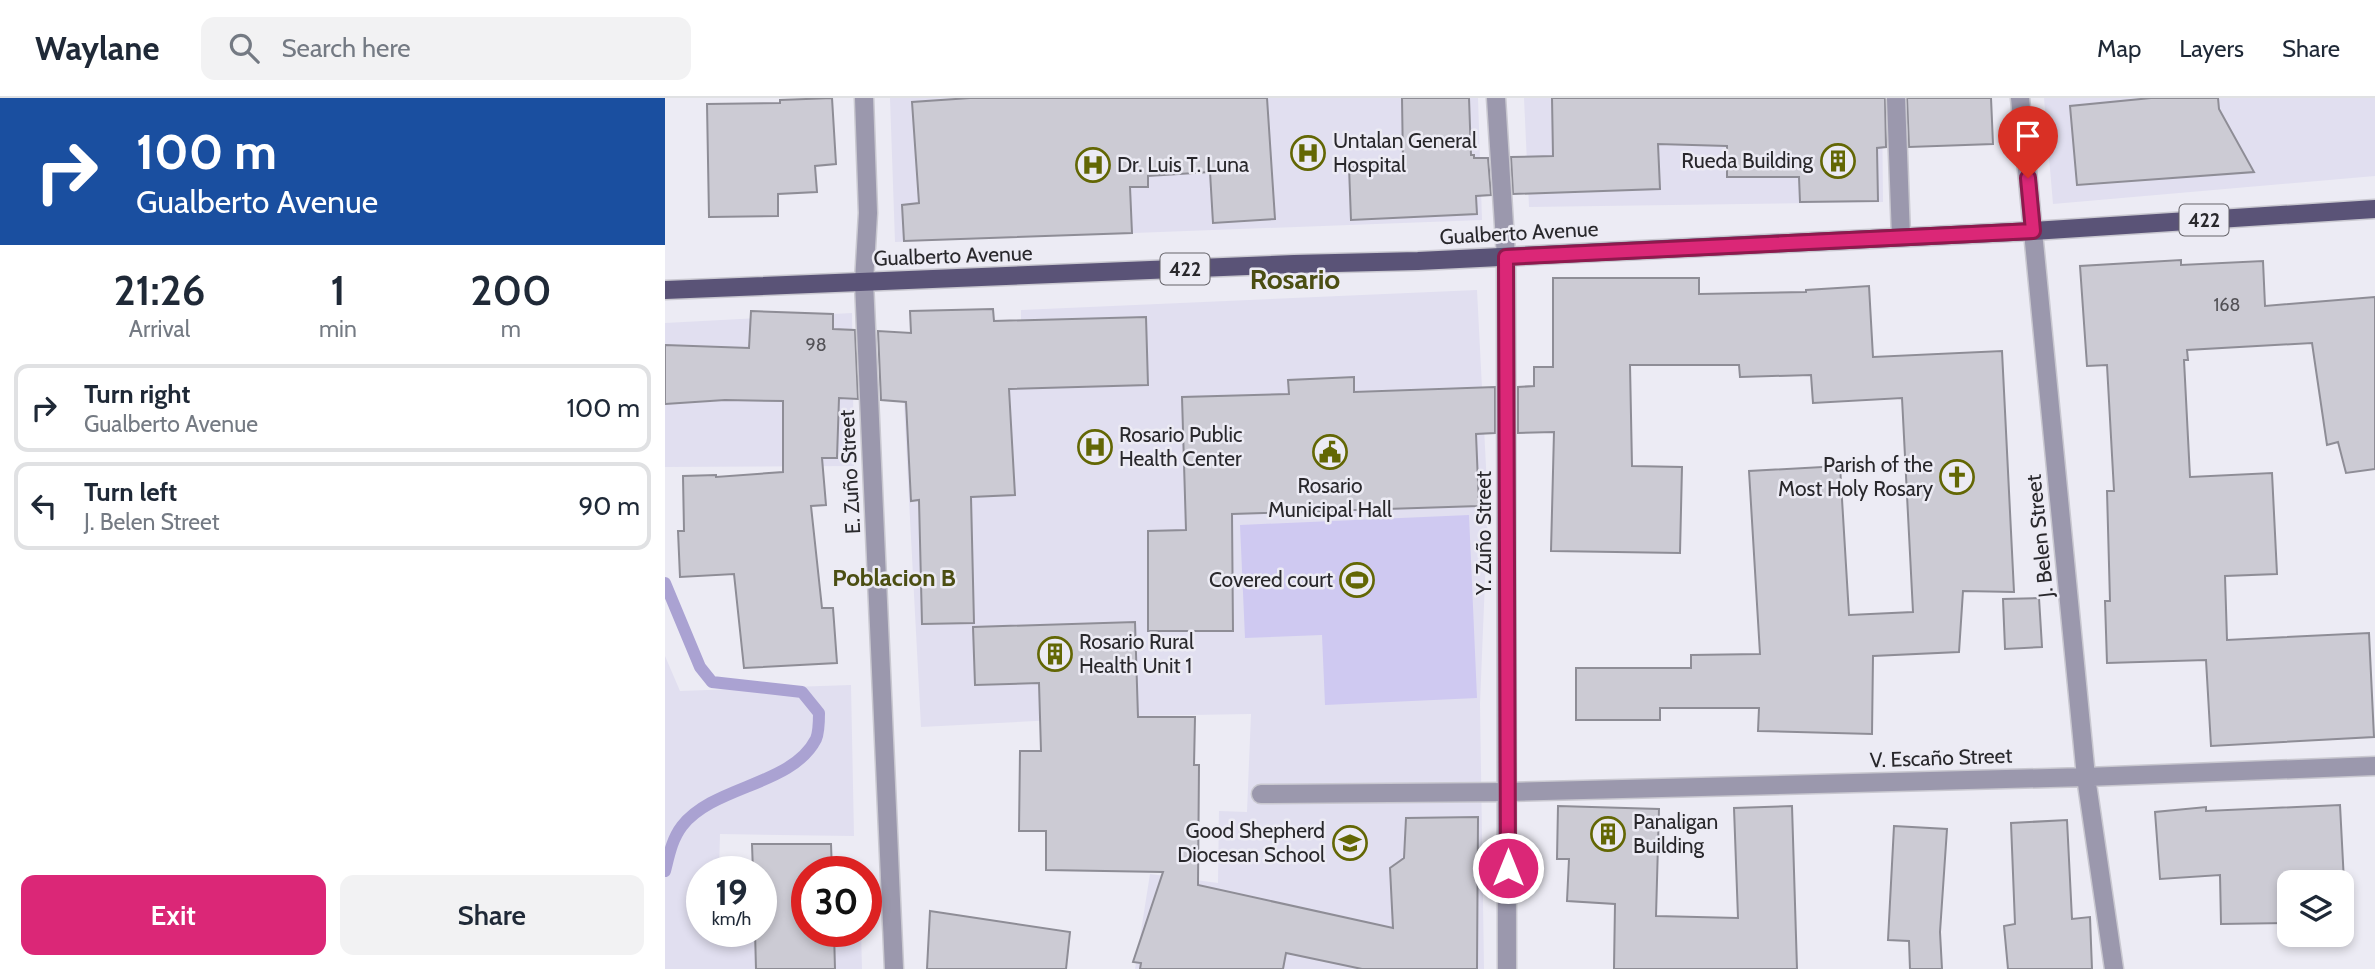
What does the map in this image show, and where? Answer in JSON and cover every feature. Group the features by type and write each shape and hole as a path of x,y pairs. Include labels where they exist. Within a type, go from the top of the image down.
{"main road":[{"name":"Gualberto Avenue","path":"665,290 1506,257 2033,231 2375,208"}],"street":[{"name":"E. Zuño Street","path":"864,98 868,213 864,282 894,969"},
{"name":"Y. Zuño Street","path":"1496,98 1506,257 1507,969"},
{"path":"1896,98 1901,237"},
{"name":"J. Belen Street","path":"2020,98 2086,777 2114,969"},
{"name":"V. Escaño Street","path":"1261,794 1508,792 2086,777 2375,766"}],"shaded area":[{"path":"890,98 1478,98 1482,220 895,242"},
{"path":"1524,98 1882,98 1883,202 1529,207"},
{"path":"2044,98 2375,98 2375,176 2053,204"},
{"path":"1477,290 1488,506 1480,704 1484,969 1135,969 1150,874 1218,883 1219,811 1247,812 1251,714 1131,716 921,727 903,386 1021,378 1021,310"},
{"path":"852,313 854,466 665,467 665,323"},
{"name":"Covered court","path":"1469,515 1477,698 1325,705 1322,635 1245,638 1240,525"},
{"path":"665,656 680,691 851,685 854,836 720,834 719,856 686,856 686,947 777,947 777,931 791,931 791,947 861,947 862,969 665,969"}],"building":[{"path":"832,98 836,164 815,166 817,192 778,194 778,216 709,217 707,104 780,103 780,100"},
{"path":"970,98 1267,98 1275,219 1213,223 1210,172 1148,176 1148,187 1130,187 1132,233 904,241 902,205 919,203 912,102"},
{"path":"1402,98 1469,98 1471,155 1474,155 1474,158 1488,158 1491,195 1476,196 1477,214 1351,220 1349,167 1403,164"},
{"path":"1552,98 1885,98 1886,147 1877,148 1878,201 1800,202 1799,177 1727,177 1727,146 1658,144 1660,189 1513,194 1511,157 1553,156"},
{"path":"1907,98 1991,98 1993,144 1909,147"},
{"path":"2151,98 2218,98 2219,109 2254,172 2077,185 2070,106"},
{"path":"2181,260 2181,265 2263,261 2265,306 2375,297 2375,469 2346,473 2338,442 2327,445 2312,343 2187,350 2188,360 2184,360 2190,477 2272,473 2277,574 2225,576 2227,640 2369,633 2374,737 2211,746 2206,660 2107,663 2105,601 2110,601 2107,491 2114,491 2107,365 2087,366 2080,266"},
{"path":"1553,278 1699,278 1699,294 1806,292 1869,286 1873,357 2002,351 2014,592 1963,591 1959,652 1873,656 1872,734 1758,731 1759,708 1660,708 1660,720 1576,720 1576,668 1691,668 1691,655 1760,654 1749,471 1840,466 1849,615 1913,612 1902,398 1813,403 1811,375 1740,377 1739,365 1630,365 1632,466 1682,467 1680,553 1551,551 1554,432 1518,433 1518,387 1534,386 1534,367 1553,367"},
{"path":"993,309 994,321 1146,317 1148,385 1009,389 1015,495 971,497 974,623 922,624 919,500 911,501 906,402 881,400 878,331 911,333 910,311"},
{"path":"751,311 833,314 833,329 855,330 858,399 839,398 837,458 822,458 826,505 811,506 822,608 833,608 837,663 744,668 734,574 680,577 678,531 684,531 683,476 716,477 783,472 783,401 725,400 665,404 665,345 749,348"},
{"name":"Rosario Municipal Hall","path":"1354,377 1354,392 1495,387 1495,433 1476,434 1479,506 1232,514 1233,631 1148,631 1148,531 1186,530 1182,397 1289,394 1288,380"},
{"path":"2039,598 2042,647 2005,649 2003,599"},
{"path":"1135,622 1138,717 1195,717 1194,765 1199,765 1198,885 1393,928 1390,868 1404,858 1406,818 1478,817 1477,969 1362,969 1286,953 1283,969 1140,969 1141,963 1133,962 1163,872 1046,870 1046,831 1019,831 1020,751 1041,751 1039,683 975,685 973,627"},
{"path":"2340,805 2343,870 2277,870 2277,923 2221,924 2220,875 2160,879 2155,812 2206,807 2206,811"},
{"path":"1558,806 1659,809 1656,916 1738,918 1734,808 1792,806 1797,969 1614,969 1615,904 1567,901 1569,859 1557,859"},
{"path":"2067,820 2072,919 2090,917 2092,969 2008,969 2004,926 2015,924 2011,823"},
{"path":"1894,826 1947,829 1940,932 1942,969 1910,969 1909,941 1888,940"},
{"path":"752,844 831,844 831,856 791,856 791,947 834,947 835,969 756,969 755,947 777,947 777,856 752,856"},
{"path":"930,911 1070,932 1066,969 927,969"}],"waterway":[{"path":"665,583 700,667 712,682 802,692 819,713 817,736 805,755 789,767 696,812 682,826 673,842 665,871"}],"place":[{"name":"Untalan General Hospital","path":"1308,153"},
{"name":"Rueda Building","path":"1838,161"},
{"name":"Dr. Luis T. Luna","path":"1093,165"},
{"name":"Rosario Public Health Center","path":"1095,447"},
{"name":"Rosario Municipal Hall","path":"1330,452"},
{"name":"Parish of the Most Holy Rosary","path":"1957,477"},
{"name":"Covered court","path":"1357,580"},
{"name":"Rosario Rural Health Unit 1","path":"1055,654"},
{"name":"Panaligan Building","path":"1608,834"},
{"name":"Good Shepherd Diocesan School","path":"1350,843"}],"district":[{"name":"Rosario","path":"1295,279"},
{"name":"Poblacion B","path":"894,578"}],"route":[{"path":"1508,868 1506,257 2033,231 2028,178"}]}
